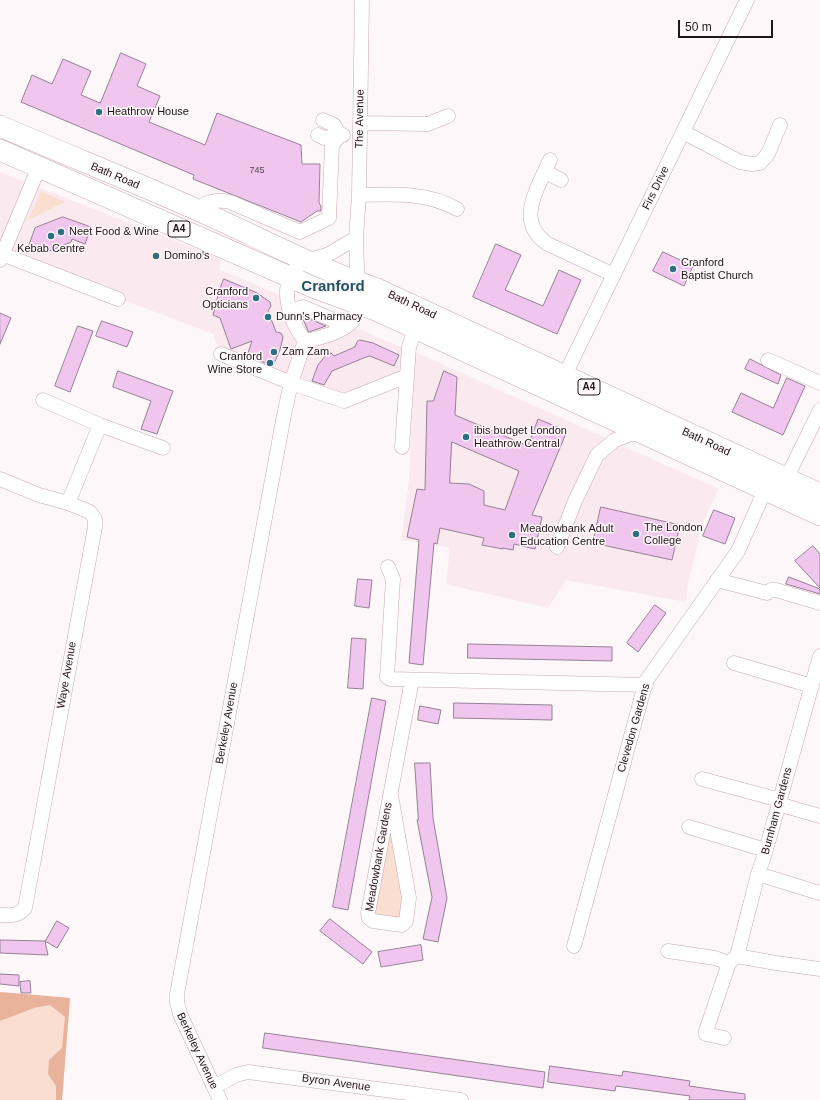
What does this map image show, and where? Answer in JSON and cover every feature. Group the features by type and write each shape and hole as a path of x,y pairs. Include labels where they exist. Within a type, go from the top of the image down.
{"highway":[{"name":"Bath Road","path":"0,126 202,212 306,261 377,289 820,494"},
{"name":"Bath Road","path":"0,150 290,278 357,305 378,311 414,329 820,515"},
{"path":"39,167 42,161 50,155 61,151"}],"street":[{"name":"The Avenue","path":"357,282 356,238 359,195 362,0"},
{"name":"Firs Drive","path":"565,376 747,0"},
{"path":"318,135 324,138 360,130 428,124 448,116"},
{"path":"323,120 334,125 340,135"},
{"path":"683,132 740,162 752,164 760,163 768,154 780,124"},
{"path":"202,212 205,204 222,200 300,232 329,218 332,145 340,135"},
{"path":"561,180 547,166 530,210 531,222 536,234 548,244 614,275"},
{"path":"39,167 1,257 118,299"},
{"path":"359,195 391,194 423,196 447,203 458,209"},
{"path":"356,238 329,254 306,261 294,271 290,278 287,296 297,331 305,341 319,339 344,328 354,320 357,305 357,282"},
{"path":"290,308 330,325 344,328"},
{"path":"402,447 409,347 414,329"},
{"name":"Berkeley Avenue","path":"220,1100 180,1014 177,994 291,383 305,341"},
{"path":"221,354 291,383 344,401 407,376"},
{"path":"768,360 820,383"},
{"path":"43,400 100,425 163,448"},
{"path":"786,479 820,410"},
{"path":"605,448 615,431 616,422"},
{"path":"68,503 100,425"},
{"path":"557,547 575,501 597,455 623,436 642,434"},
{"name":"Waye Avenue","path":"0,479 39,495 68,503 90,512 95,519 95,527 25,908 20,913 0,915"},
{"name":"Clevedon Gardens","path":"574,946 646,681 738,551 765,490"},
{"path":"388,567 393,578 388,676 390,679 646,684"},
{"path":"717,580 767,593 772,590 776,590 820,603"},
{"name":"Burnham Gardens","path":"724,1038 706,1034 706,1031 733,959 766,850 820,656"},
{"path":"734,663 812,686"},
{"name":"Meadowbank Gardens","path":"391,795 409,898 406,921 402,925 373,921 369,918 368,913 412,680"},
{"path":"702,779 820,816"},
{"path":"689,827 766,850"},
{"path":"758,874 820,894"},
{"path":"668,951 715,958 776,963 820,969"},
{"name":"Byron Avenue","path":"214,1087 236,1075 248,1072 461,1100"}],"shaded area":[{"path":"0,172 221,259 219,269 405,349 407,376 344,401 221,354 213,334 0,253"},
{"path":"41,191 65,202 28,220"},
{"path":"415,352 719,489 702,525 688,584 686,602 566,580 548,608 446,584 450,548 411,541 401,541 409,481"},
{"path":"390,835 392,836 404,898 401,918 377,917 373,913"},
{"path":"0,992 70,998 62,1100 0,1100"},
{"path":"0,992 70,998 62,1100 56,1100 56,1086 48,1074 49,1060 62,1048 65,1017 50,1005 34,1008 0,1021"}],"building":[{"path":"121,53 146,64 137,86 160,96 149,122 205,145 217,113 301,145 302,164 320,164 319,203 321,206 321,211 317,211 301,222 193,179 194,175 21,102 32,75 52,84 63,59 91,71 81,95 100,103"},
{"path":"63,217 91,227 85,244 72,239 71,242 47,252 29,245 35,228"},
{"path":"496,244 521,255 505,290 543,306 559,270 581,280 557,334 473,297"},
{"name":"Cranford Baptist Church","path":"663,252 693,266 684,286 653,271"},
{"path":"224,279 257,293 270,302 271,306 268,311 276,332 281,333 283,337 280,350 273,366 247,356 252,341 231,349 220,318 213,315 219,291"},
{"path":"0,313 11,318 0,344"},
{"path":"302,316 326,326 309,332"},
{"path":"102,321 133,332 127,347 96,336"},
{"path":"78,326 93,331 70,392 55,386"},
{"path":"360,340 373,343 399,355 394,366 370,356 332,371 324,385 312,381 318,365 326,354 331,353 334,356 355,347 357,342"},
{"path":"750,359 781,375 778,384 745,369"},
{"path":"118,371 173,391 157,434 141,429 151,401 113,387"},
{"path":"444,371 457,377 455,415 528,446 538,419 567,431 532,515 542,517 535,549 514,544 513,550 482,545 484,538 440,528 437,544 434,543 423,665 409,663 419,540 407,537 417,489 425,490 427,401 433,401","holes":["452,442 519,471 505,510 484,505 484,491 469,484 450,483"]},
{"path":"787,378 805,386 783,435 732,412 741,393 773,408"},
{"name":"The London College","path":"601,507 680,525 672,560 593,543"},
{"path":"714,510 735,518 725,544 703,536"},
{"path":"813,546 820,554 820,588 795,561"},
{"path":"789,577 820,589 820,594 786,584"},
{"path":"358,579 372,580 369,608 355,606"},
{"path":"655,605 666,613 638,652 627,643"},
{"path":"352,638 366,639 363,689 348,688"},
{"path":"468,644 612,647 612,661 468,658"},
{"path":"372,698 386,701 348,910 333,907"},
{"path":"454,703 552,705 552,720 454,718"},
{"path":"420,706 441,710 438,724 418,720"},
{"path":"415,763 430,763 433,818 447,898 438,942 423,939 432,897 417,820"},
{"path":"330,919 372,952 363,964 320,931"},
{"path":"57,921 69,928 57,948 45,941"},
{"path":"0,940 45,941 48,955 0,953"},
{"path":"421,945 423,960 381,967 378,952"},
{"path":"0,974 19,975 19,986 0,984"},
{"path":"30,981 31,993 21,993 20,982"},
{"path":"265,1033 545,1072 543,1088 263,1048"},
{"path":"550,1066 622,1076 623,1071 690,1081 689,1086 745,1094 745,1100 689,1100 690,1096 616,1086 615,1091 548,1082"}],"place":[{"name":"Heathrow House","path":"99,112"},
{"name":"Neet Food & Wine","path":"61,232"},
{"name":"Kebab Centre","path":"51,236"},
{"name":"Domino's","path":"156,256"},
{"name":"Cranford Baptist Church","path":"673,269"},
{"name":"Cranford Opticians","path":"256,298"},
{"name":"Dunn's Pharmacy","path":"268,317"},
{"name":"Zam Zam","path":"274,352"},
{"name":"Cranford Wine Store","path":"270,363"},
{"name":"ibis budget London Heathrow Central","path":"466,437"},
{"name":"The London College","path":"636,534"},
{"name":"Meadowbank Adult Education Centre","path":"512,535"}],"district":[{"name":"Cranford","path":"333,287"}]}
